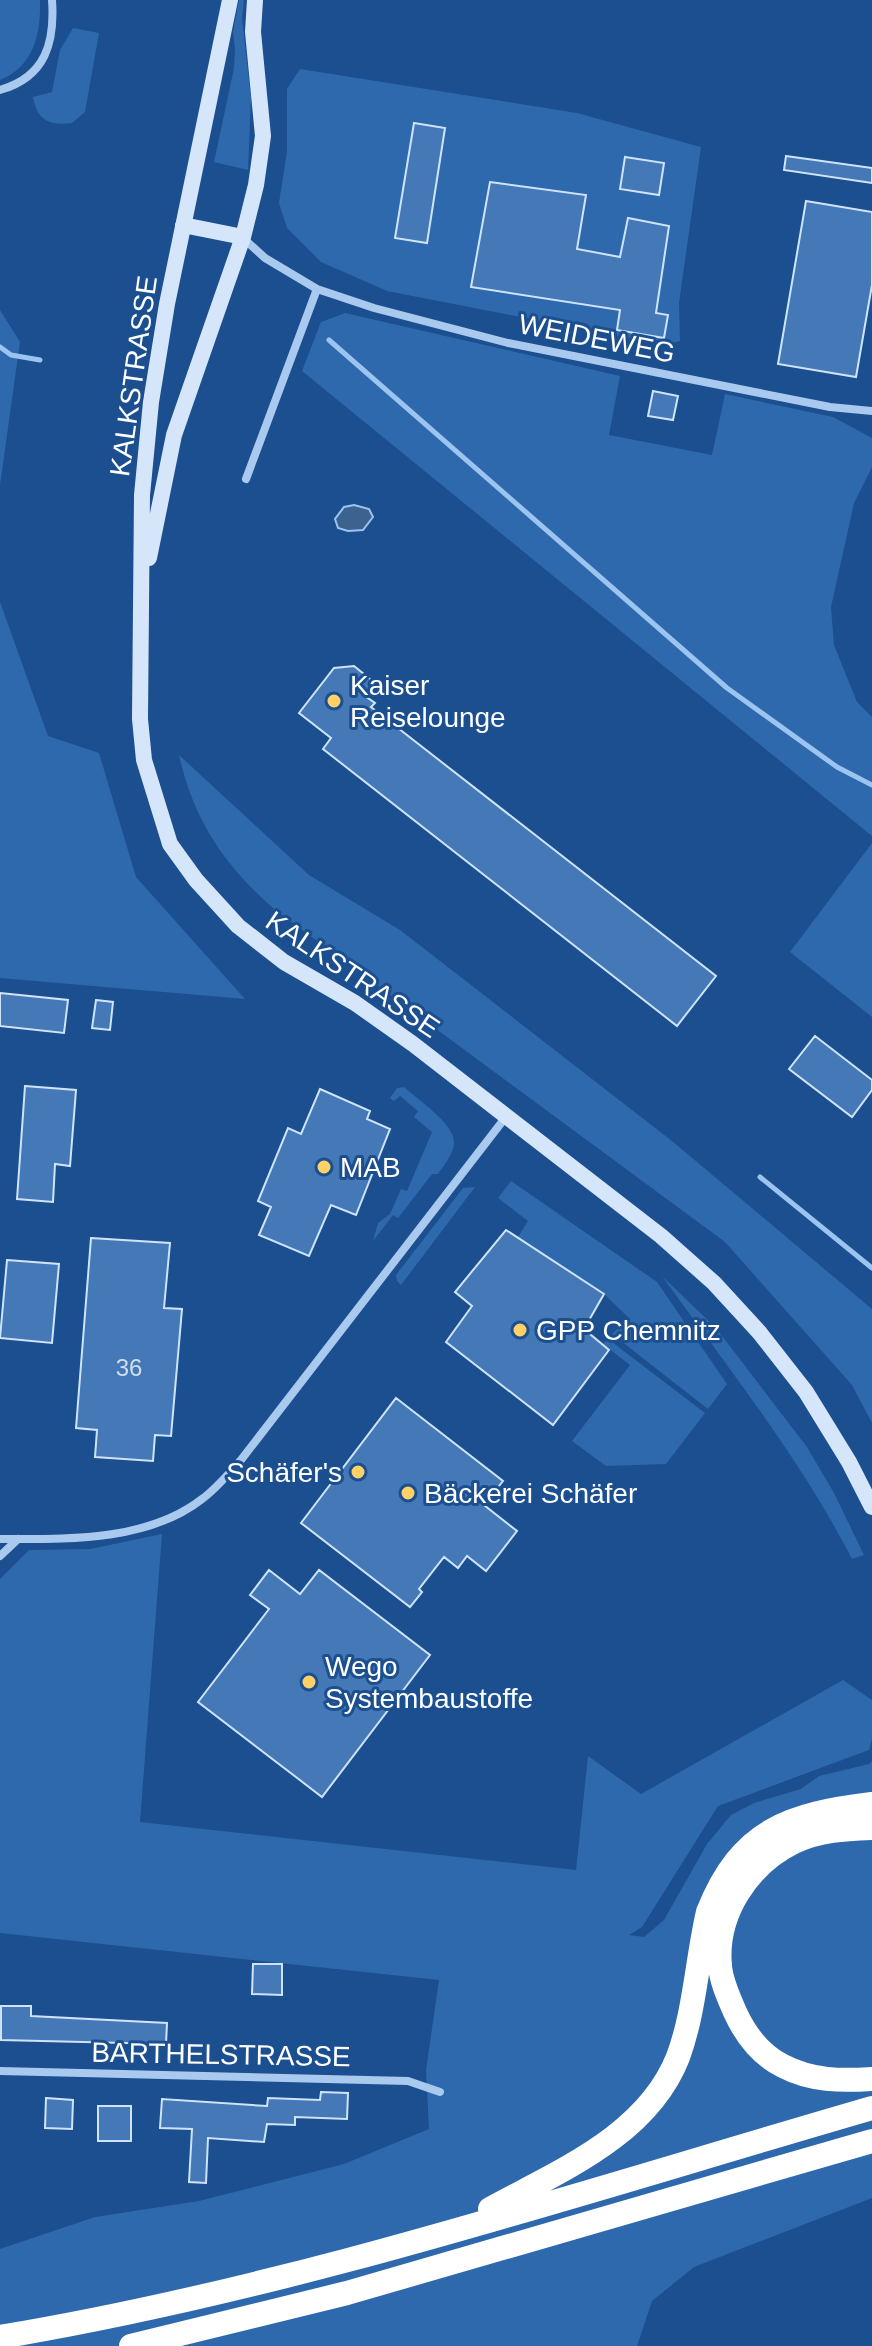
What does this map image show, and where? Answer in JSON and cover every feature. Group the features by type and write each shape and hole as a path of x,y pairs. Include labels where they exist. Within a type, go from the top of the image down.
{"highway":[{"path":"453,2229 603,2146 629,2125 657,2092 677,2058 689,2014 708,1912 716,1892 740,1853 763,1835 810,1814 872,1804"},
{"path":"872,1828 819,1833 771,1855 740,1889 730,1905 722,1937 720,1967 729,1999 748,2037 781,2066 836,2082 872,2079"},
{"path":"0,2337 164,2306 275,2279 872,2108"},
{"path":"131,2346 347,2293 872,2141"}],"main road":[{"name":"KALKSTRASSE","path":"230,0 167,304 151,402 142,495 140,719 144,760 170,844 196,880 238,926 284,962 355,1003 413,1044 661,1236 714,1283 759,1332 806,1392 849,1462 872,1507"},
{"name":"KALKSTRASSE","path":"142,583 174,435 243,237 256,185 263,136 253,32 255,0"},
{"path":"183,225 243,237"}],"street":[{"path":"0,90 19,82 46,53 54,28 52,0"},
{"name":"WEIDEWEG","path":"243,237 265,258 317,289 374,308 508,343 830,407 872,411"},
{"path":"246,479 317,289"},
{"path":"0,1539 103,1535 135,1530 159,1522 201,1500 241,1460 505,1118"},
{"path":"0,1556 18,1539"},
{"name":"BARTHELSTRASSE","path":"0,2071 408,2081 440,2092"}],"shaded area":[{"path":"0,0 40,0 37,36 28,58 21,67 0,80"},
{"path":"239,0 244,0 242,19 251,98 248,170 214,162 234,68 233,32"},
{"path":"73,28 99,33 85,112 72,123 51,122 41,116 33,97 52,92 60,50"},
{"path":"300,69 577,113 701,147 679,303 680,341 665,345 387,291 321,262 287,228 279,203 287,151 287,89"},
{"path":"0,310 20,342 0,485"},
{"path":"345,313 620,376 609,435 712,455 725,394 833,417 872,438 872,467 854,503 831,607 834,645 857,702 872,717 872,836 302,371 321,322"},
{"path":"354,505 369,509 373,517 363,530 338,528 335,519 344,507"},
{"path":"0,602 48,736 99,753 136,877 245,999 0,978"},
{"path":"179,755 309,875 400,930 672,1141 872,1309 872,1423 852,1385 725,1242 275,910 257,893 226,859 203,821 185,779"},
{"path":"872,843 872,1017 790,952"},
{"path":"404,1087 443,1121 453,1137 454,1145 438,1174 432,1174 398,1218 393,1215 373,1241 378,1223 390,1214 401,1189 407,1191 432,1132 414,1117 418,1111 400,1096 394,1101 390,1098 397,1088"},
{"path":"511,1181 657,1282 727,1384 708,1409 612,1334 629,1318 604,1294 518,1237 528,1221 498,1198"},
{"path":"475,1187 401,1285 396,1275 463,1188"},
{"path":"662,1276 716,1328 807,1447 834,1493 864,1555 852,1559 786,1449"},
{"path":"608,1339 705,1413 666,1464 606,1466 572,1441 630,1365 603,1344"},
{"path":"162,1534 140,1822 576,1870 588,1756 641,1794 843,1680 872,1700 869,1750 718,1806 642,1927 629,1935 644,1937 664,1920 707,1844 731,1815 754,1803 801,1789 819,1776 872,1761 872,2198 694,2267 652,2301 637,2346 0,2346 0,2249 95,2217 199,2201 344,2164 429,2129 426,2070 439,1980 0,1933 0,1579 29,1550 90,1549"}],"building":[{"path":"414,123 445,128 427,243 395,238"},
{"path":"786,156 872,168 872,183 784,170"},
{"path":"625,157 664,163 659,195 620,189"},
{"path":"490,182 586,195 577,249 620,257 628,218 669,226 656,313 668,315 664,338 617,330 620,310 471,287"},
{"path":"806,201 872,212 872,285 856,377 778,364"},
{"path":"653,391 678,396 673,420 648,416"},
{"path":"354,666 375,683 365,696 375,703 371,707 716,976 677,1026 323,749 331,738 299,713 334,668"},
{"path":"0,993 68,1000 64,1033 0,1026"},
{"path":"96,1000 113,1002 110,1030 92,1028"},
{"path":"815,1036 872,1080 872,1090 852,1117 789,1069"},
{"path":"25,1086 76,1090 70,1166 55,1164 53,1202 17,1199"},
{"name":"MAB","path":"320,1089 370,1111 367,1119 390,1129 356,1215 331,1205 309,1256 259,1235 271,1207 258,1201 288,1128 301,1134"},
{"name":"GPP Chemnitz","path":"506,1230 604,1294 584,1329 609,1350 553,1425 446,1342 472,1306 455,1292"},
{"path":"91,1238 170,1243 164,1308 182,1309 171,1436 155,1435 153,1461 95,1457 97,1430 76,1428"},
{"path":"7,1260 59,1264 52,1343 0,1338"},
{"name":"Bäckerei Schäfer","path":"396,1398 503,1481 484,1505 517,1531 486,1571 467,1556 458,1568 444,1557 419,1589 422,1592 410,1607 301,1523"},
{"path":"269,1570 300,1594 319,1570 430,1655 322,1797 198,1702 269,1609 250,1595"},
{"path":"253,1964 282,1964 282,1995 252,1994"},
{"path":"1,2006 31,2006 31,2016 167,2023 166,2044 1,2040"},
{"path":"321,2092 348,2093 347,2119 295,2117 295,2125 267,2124 264,2142 208,2138 206,2183 189,2182 192,2129 160,2128 162,2099 267,2106 268,2098 320,2100"},
{"path":"46,2098 73,2100 72,2129 45,2128"},
{"path":"98,2106 131,2106 131,2141 98,2141"}],"waterway":[{"path":"329,340 727,688 837,767 872,785"},
{"path":"0,347 11,355 40,360"},
{"path":"760,1177 872,1268"}],"place":[{"name":"Kaiser Reiselounge","path":"334,701"},
{"name":"MAB","path":"324,1167"},
{"name":"GPP Chemnitz","path":"520,1330"},
{"name":"Schäfer's","path":"358,1472"},
{"name":"Bäckerei Schäfer","path":"408,1493"},
{"name":"Wego Systembaustoffe","path":"309,1682"}]}
